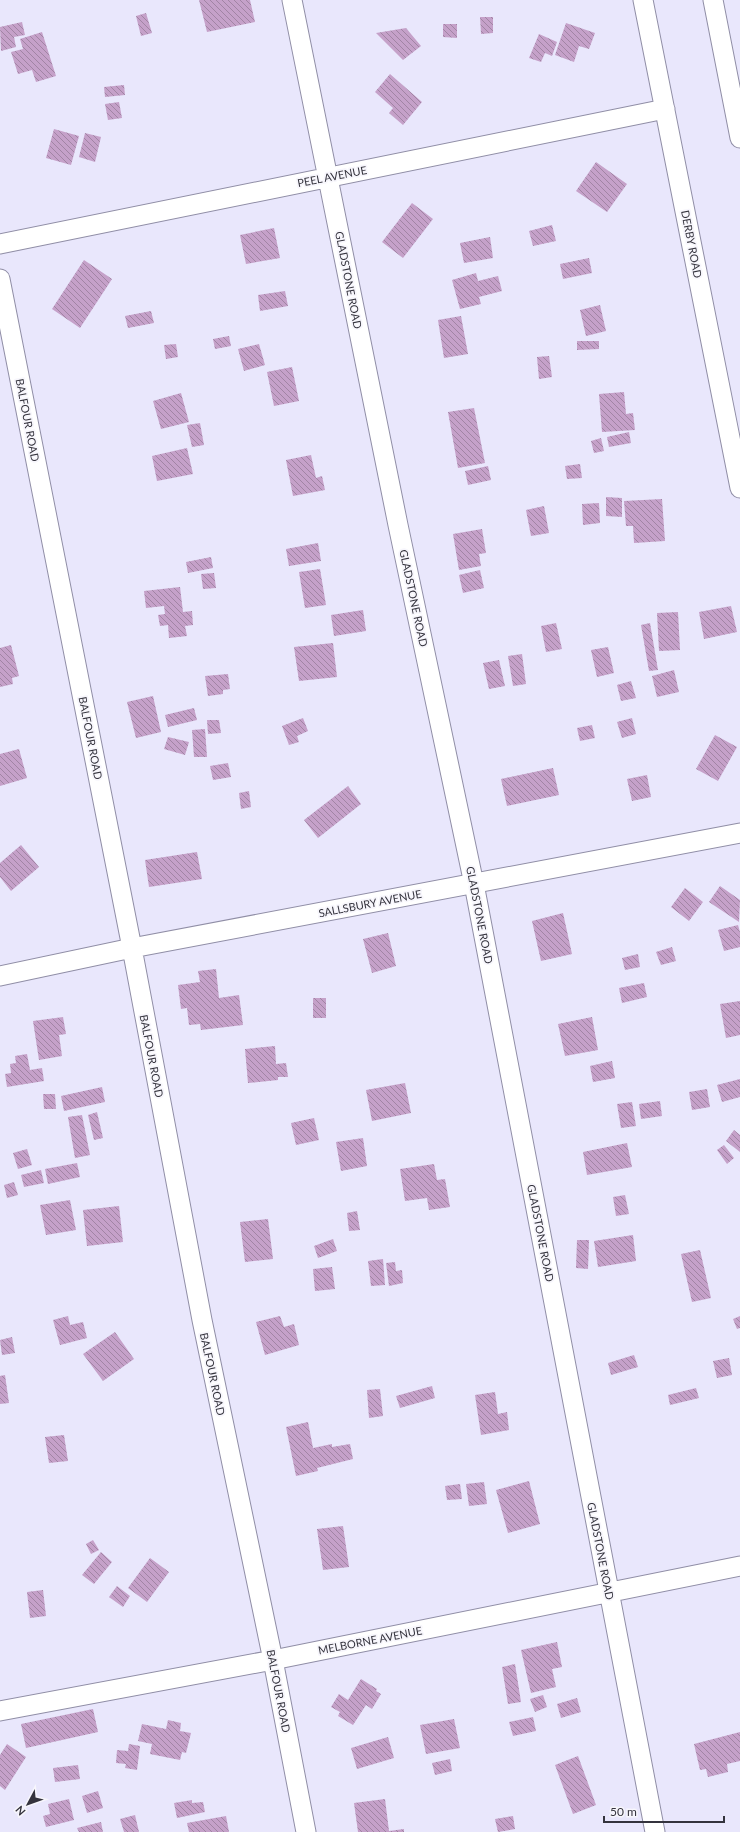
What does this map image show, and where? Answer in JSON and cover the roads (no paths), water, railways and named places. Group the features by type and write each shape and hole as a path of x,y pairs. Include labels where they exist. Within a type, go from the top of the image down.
{"street":[{"name":"GLADSTONE ROAD","path":"292,0 400,533 474,884 655,1832"},
{"name":"DERBY ROAD","path":"643,0 740,488"},
{"path":"713,0 740,138"},
{"name":"PEEL AVENUE","path":"0,244 665,109"},
{"name":"BALFOUR ROAD","path":"0,279 132,948 202,1320 273,1660 306,1832"},
{"name":"SALLSBURY AVENUE","path":"0,976 132,948 740,833"},
{"name":"MELBORNE AVENUE","path":"0,1711 273,1660 740,1566"}]}
